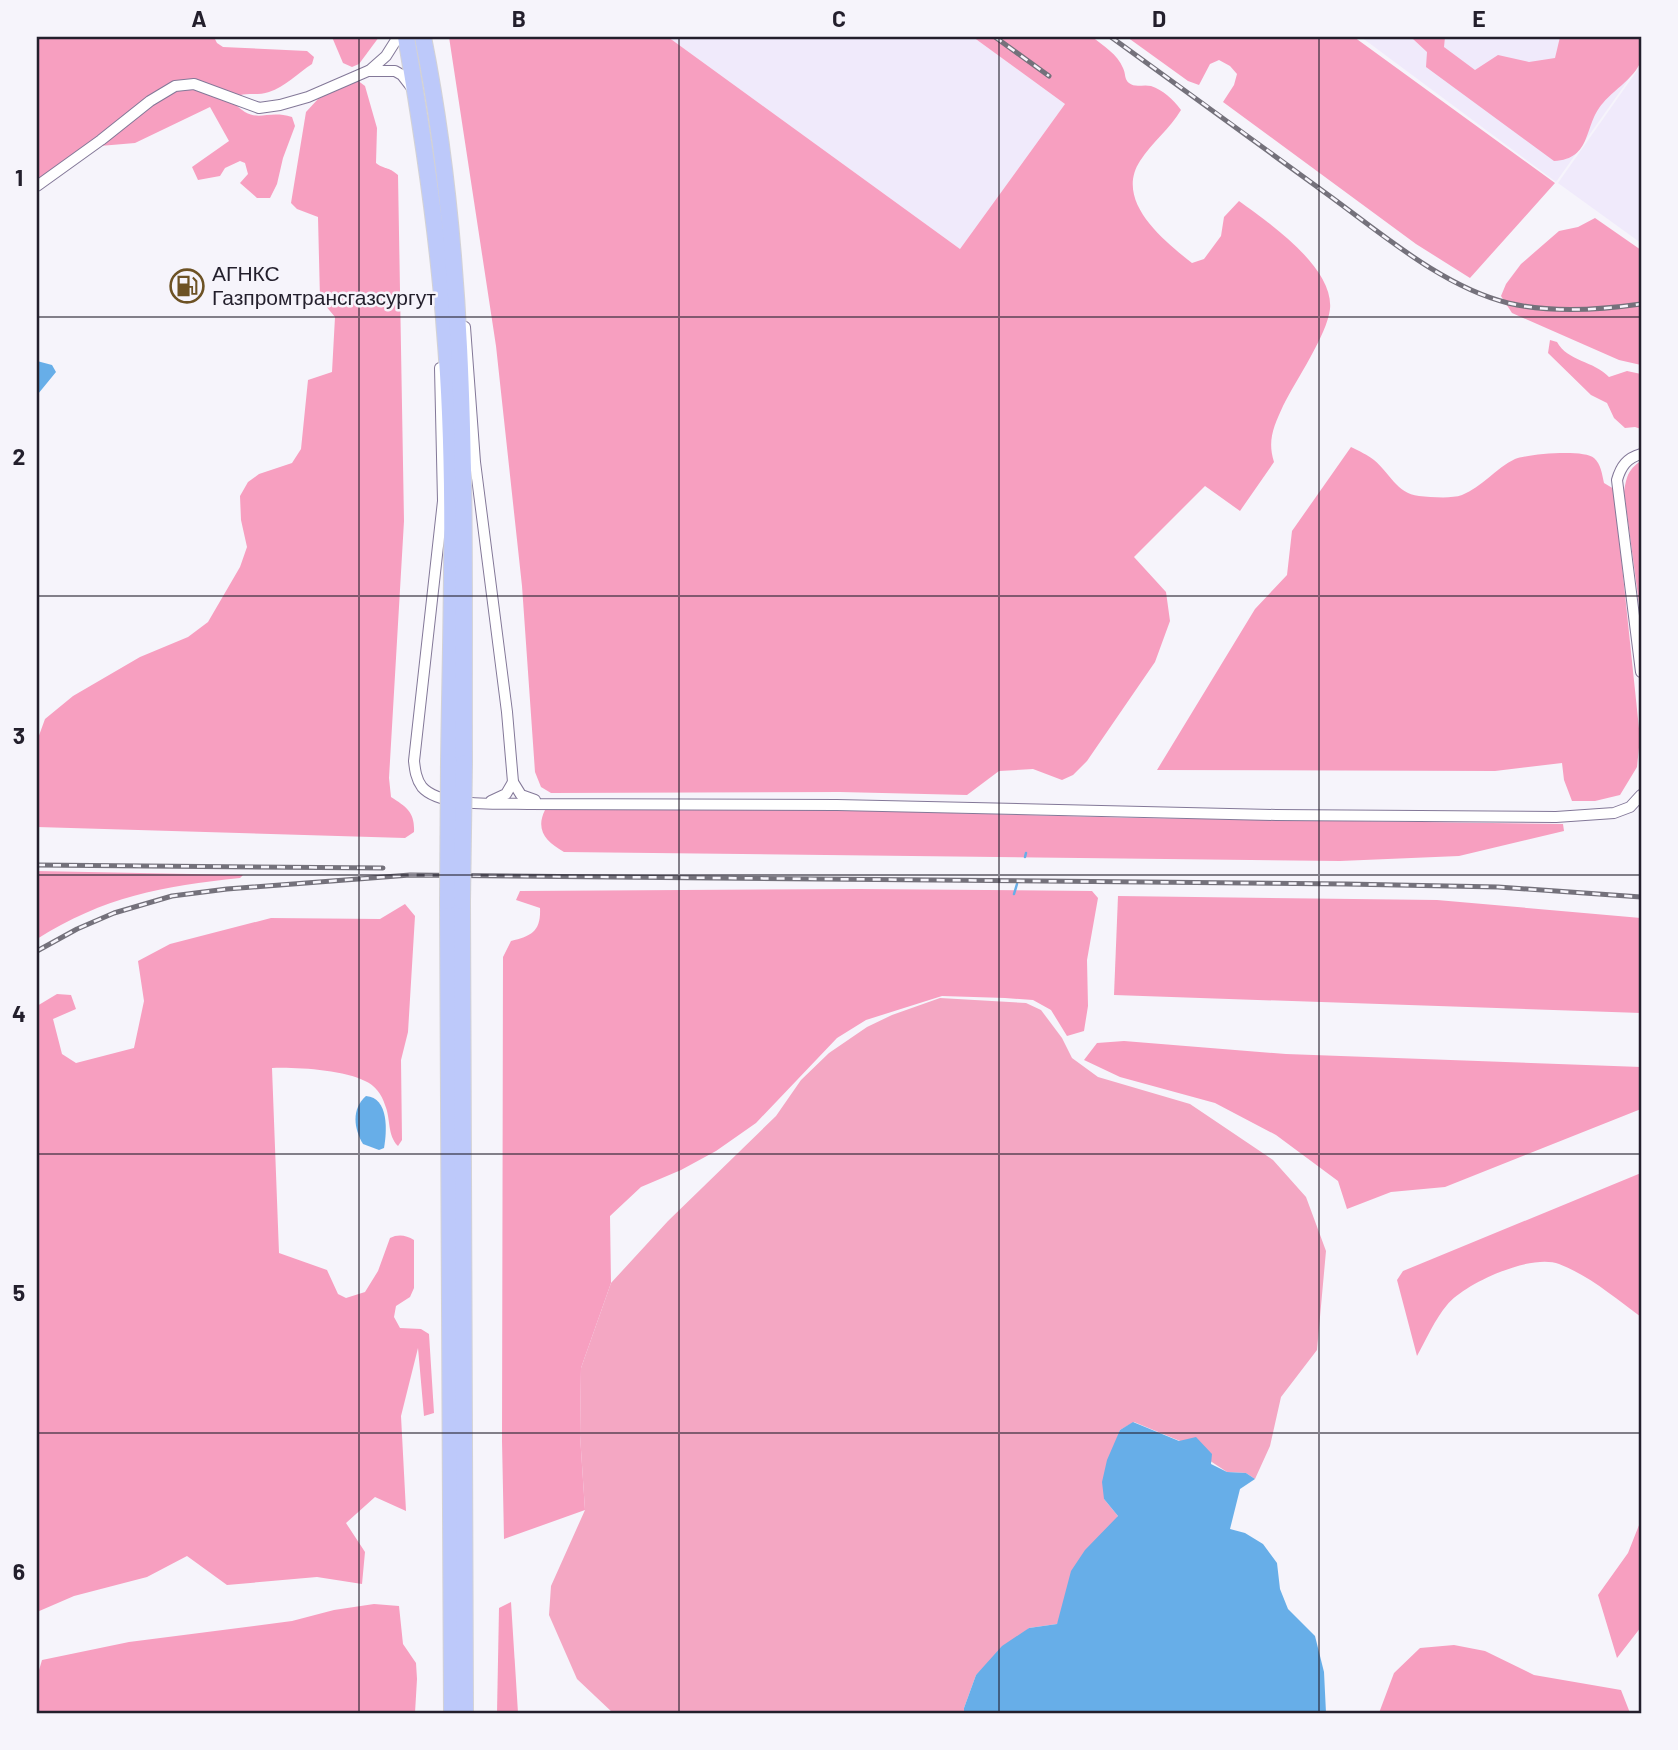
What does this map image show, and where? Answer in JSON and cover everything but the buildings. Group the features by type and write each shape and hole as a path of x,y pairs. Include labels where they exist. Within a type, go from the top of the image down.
{"main road":[{"path":"406,37 447,259"},
{"path":"423,37 449,199 446,333 457,763 452,1713"},
{"path":"455,901 465,1713"}],"street":[{"path":"37,186 102,141 150,101 175,86 194,84 250,106 268,107 308,97 368,71 386,56 398,37"},
{"path":"368,71 395,71 407,81 416,95"},
{"path":"447,259 465,320 475,463 507,712 513,782 516,790 526,799 567,803"},
{"path":"447,259 443,501 414,761 418,781 430,793 444,799 478,802 1542,817 1615,813 1630,807 1641,795"},
{"path":"1641,454 1621,467 1617,480 1641,672"},
{"path":"478,802 502,797 513,782"}],"shaded area":[{"path":"37,37 214,37 223,47 307,51 314,57 312,64 286,83 269,92 244,94 231,100 247,113 254,115 292,117 295,126 270,198 257,198 240,183 248,174 245,163 240,161 225,168 220,176 198,180 192,167 229,141 210,107 135,143 88,147 37,180"},
{"path":"332,37 379,37 359,64 352,67 343,63"},
{"path":"449,37 668,37 960,249 1065,104 973,37 1092,37 1118,59 1129,83 1160,90 1181,110 1140,161 1134,176 1133,191 1138,205 1156,232 1192,263 1204,259 1221,236 1224,217 1239,201 1282,234 1311,262 1328,293 1328,320 1274,427 1271,447 1274,462 1240,511 1205,486 1134,557 1166,592 1170,621 1155,662 1087,761 1073,775 1062,780 1033,769 999,771 967,795 840,792 551,793 541,787 535,772 522,586 496,346"},
{"path":"668,37 973,37 1065,104 960,249"},
{"path":"1127,37 1354,37 1555,183 1470,278 1416,244 1223,102 1234,85 1237,74 1230,66 1219,60 1210,64 1199,85 1188,81"},
{"path":"1361,37 1637,37 1641,62 1556,182"},
{"path":"1414,37 1445,37 1444,47 1475,70 1498,55 1529,62 1555,58 1560,37 1638,37 1642,57 1633,74 1603,103 1581,148 1566,159 1554,161 1426,67 1427,52"},
{"path":"1641,65 1641,243 1558,183"},
{"path":"357,80 365,86 377,128 376,163 398,175 404,521 389,778 391,797 409,811 414,832 405,838 37,827 37,741 45,719 73,696 140,657 188,637 208,622 240,567 247,547 241,520 240,496 248,482 259,474 292,463 301,449 308,380 332,372 335,317 320,299 318,217 297,209 291,203 306,112 318,99 348,82"},
{"path":"1595,218 1641,250 1641,365 1619,360 1512,313 1501,296 1506,284 1521,264 1559,231 1578,227"},
{"path":"1550,340 1609,377 1627,371 1641,374 1641,429 1625,428 1614,418 1607,403 1591,395 1548,353"},
{"path":"1351,447 1374,460 1405,491 1419,496 1435,497 1462,495 1508,463 1522,457 1568,453 1588,455 1596,460 1604,483 1614,489 1640,738 1637,767 1620,795 1595,801 1572,801 1564,780 1562,763 1495,771 1157,770 1255,609 1287,575 1292,531"},
{"path":"1641,461 1641,618 1624,492 1628,474"},
{"path":"723,807 1138,818 1563,824 1564,831 1459,856 1340,861 564,852 547,840 541,824 545,810"},
{"path":"37,871 243,875 240,878 159,890 110,903 37,939"},
{"path":"520,891 1092,891 1098,898 1087,960 1088,1006 1084,1031 1067,1036 1051,1010 1033,1000 1005,998 942,996 866,1020 837,1038 756,1123 716,1151 641,1187 610,1216 611,1283 581,1368 580,1435 585,1510 504,1539 503,957 511,941 534,931 540,916 540,908 516,900"},
{"path":"1118,896 1437,900 1641,918 1641,1013 1114,995"},
{"path":"405,904 415,916 408,1032 401,1060 402,1140 398,1146 392,1137 382,1098 369,1083 332,1072 272,1068 279,1253 327,1270 338,1294 346,1298 365,1292 378,1271 390,1238 402,1236 414,1240 414,1288 410,1297 396,1306 394,1317 400,1328 421,1329 429,1334 434,1413 424,1416 418,1348 401,1416 406,1511 375,1497 346,1523 365,1552 362,1584 317,1577 227,1585 187,1556 147,1577 74,1596 37,1612 37,1006 57,994 71,995 76,1009 53,1019 62,1054 76,1063 134,1048 144,1001 138,961 170,944 271,918 380,919"},
{"path":"940,998 1026,1003 1041,1010 1062,1038 1072,1058 1098,1077 1190,1104 1273,1160 1306,1197 1326,1251 1317,1350 1281,1397 1270,1446 1255,1479 1246,1473 1227,1472 1180,1441 1134,1422 1120,1430 1104,1499 1118,1516 1057,1624 1029,1628 976,1675 964,1713 613,1713 577,1679 549,1615 551,1586 585,1510 580,1435 581,1368 611,1283 668,1221 776,1116 801,1080 829,1053 867,1027"},
{"path":"1124,1041 1286,1054 1641,1067 1641,1109 1445,1187 1391,1192 1347,1209 1338,1181 1276,1135 1215,1103 1120,1077 1084,1060 1097,1043"},
{"path":"1641,1173 1641,1317 1602,1288 1570,1269 1547,1262 1533,1263 1516,1266 1483,1279 1456,1296 1439,1317 1417,1356 1397,1280 1403,1271"},
{"path":"1641,1520 1641,1627 1617,1658 1598,1595 1628,1553"},
{"path":"511,1602 518,1713 497,1713 499,1608"},
{"path":"374,1604 399,1606 403,1644 416,1663 415,1713 37,1713 37,1677 42,1660 129,1642 292,1621 334,1610"},
{"path":"1454,1645 1485,1651 1534,1675 1621,1690 1630,1713 1379,1713 1394,1673 1420,1648"}],"water":[{"path":"37,361 52,365 56,372 38,394 37,404"},
{"path":"366,1096 379,1103 385,1116 384,1148 379,1150 363,1144 358,1132 356,1113"},
{"path":"1133,1422 1179,1441 1196,1437 1212,1454 1211,1464 1227,1472 1246,1473 1255,1479 1240,1489 1230,1529 1245,1533 1263,1544 1277,1563 1280,1589 1288,1609 1315,1636 1324,1672 1326,1713 964,1713 976,1675 1002,1646 1029,1628 1057,1624 1071,1571 1085,1550 1118,1516 1104,1499 1102,1482 1107,1460 1120,1430"}],"waterway":[{"path":"1025,857 1026,853"},
{"path":"1014,894 1017,884"}],"railway":[{"path":"995,37 1049,76"},
{"path":"1111,37 1413,257 1460,285 1508,303 1541,308 1592,309 1641,304"},
{"path":"37,865 383,868"},
{"path":"37,951 114,913 172,896 227,889 410,875 1346,884 1498,887 1641,897"}],"place":[{"name":"АГНКС Газпромтрансгазсургут","path":"187,286"}]}
